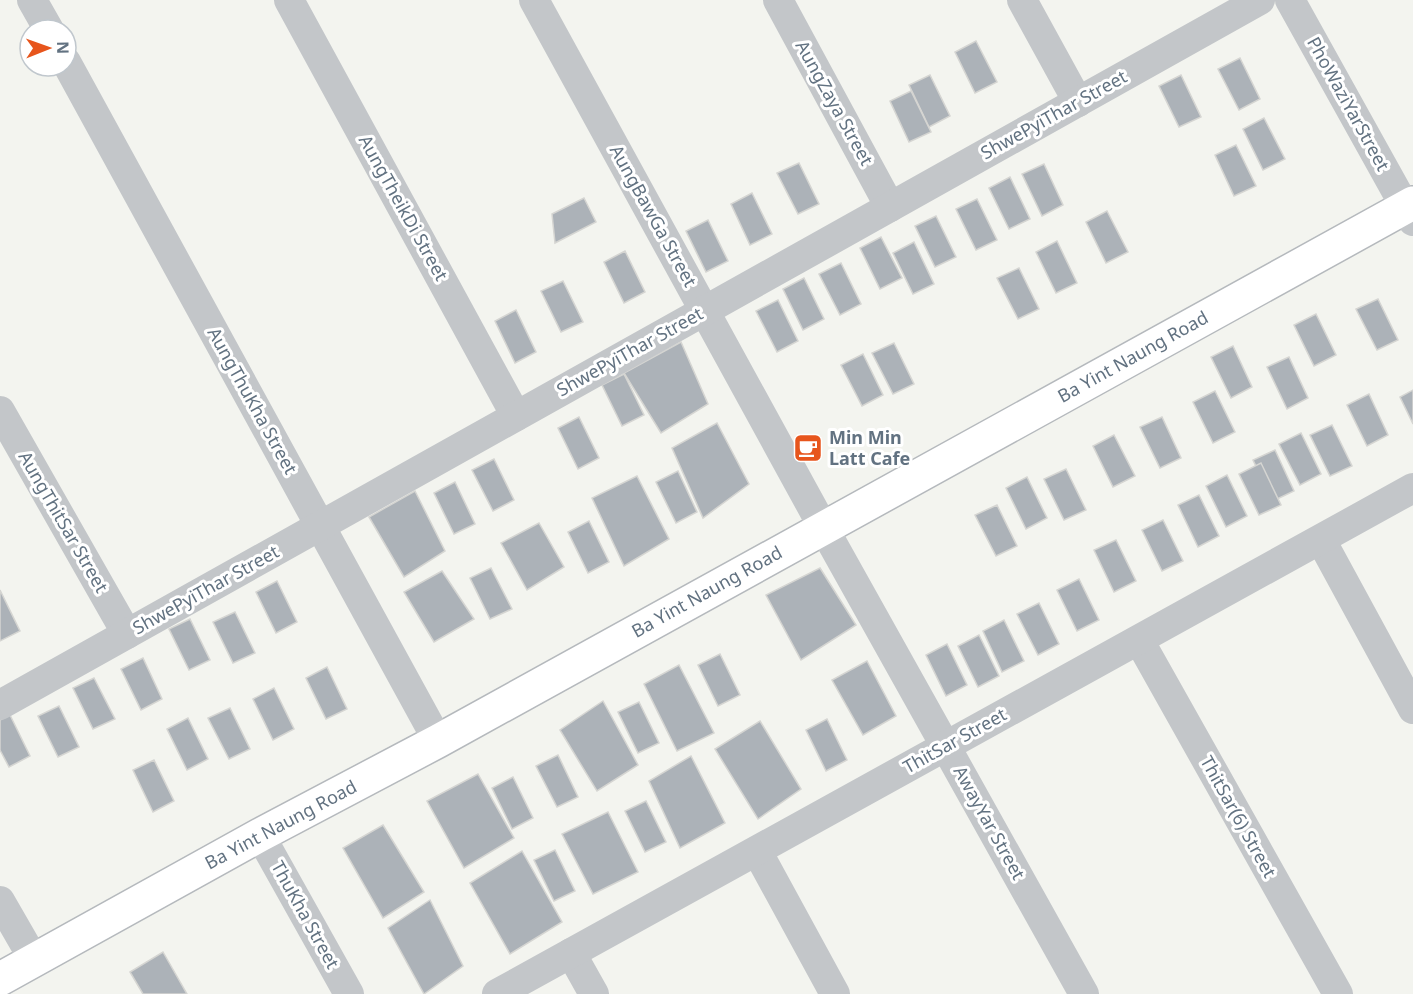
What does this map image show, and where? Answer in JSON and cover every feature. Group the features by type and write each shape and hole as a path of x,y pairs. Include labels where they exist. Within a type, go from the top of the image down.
{"main road":[{"name":"Ba Yint Naung Road","path":"0,979 260,835 438,741 823,527 1410,210"}],"street":[{"path":"32,0 42,18"},
{"name":"AungTheikDi Street","path":"289,0 516,416"},
{"name":"AungBawGa Street","path":"534,0 823,527"},
{"name":"AungZaya Street","path":"778,0 890,207"},
{"path":"1022,0 1078,102"},
{"name":"ShwePyiThar Street","path":"0,705 1260,0"},
{"name":"PhoWaziYarStreet","path":"1290,0 1410,210"},
{"name":"AungThuKha Street","path":"75,78 438,741"},
{"name":"AungThitSar Street","path":"4,427 127,634"},
{"name":"ThitSar Street","path":"497,994 1413,488"},
{"name":"AwayYar Street","path":"823,527 1084,994"},
{"path":"1322,540 1413,709"},
{"name":"ThitSar(6) Street","path":"1139,640 1338,994"},
{"name":"ThuKha Street","path":"260,835 349,994"},
{"path":"757,851 835,994"},
{"path":"0,901 34,960"},
{"path":"571,954 594,994"}],"building":[{"path":"976,41 997,82 975,93 955,52"},
{"path":"1240,58 1260,99 1239,110 1218,69"},
{"path":"930,75 950,116 929,127 909,85"},
{"path":"1181,75 1201,117 1179,127 1159,86"},
{"path":"911,91 931,132 909,142 890,101"},
{"path":"1264,118 1285,159 1263,170 1243,129"},
{"path":"1236,145 1256,186 1234,196 1215,155"},
{"path":"799,163 819,204 798,214 777,173"},
{"path":"1044,164 1063,205 1042,216 1022,174"},
{"path":"1010,177 1030,219 1009,229 989,188"},
{"path":"752,193 772,234 750,245 731,204"},
{"path":"584,198 596,222 555,243 552,214"},
{"path":"977,199 997,240 976,250 956,209"},
{"path":"1107,211 1128,252 1106,263 1086,222"},
{"path":"936,216 956,257 935,267 915,226"},
{"path":"708,220 728,261 706,272 686,231"},
{"path":"881,237 902,278 880,289 860,248"},
{"path":"1057,241 1077,283 1056,293 1036,252"},
{"path":"914,242 934,284 913,294 893,253"},
{"path":"625,251 645,292 624,303 604,262"},
{"path":"841,263 861,304 840,315 819,274"},
{"path":"1019,268 1039,309 1018,319 997,278"},
{"path":"804,278 824,319 803,330 783,289"},
{"path":"563,281 583,322 561,332 541,291"},
{"path":"1378,299 1398,340 1377,350 1356,309"},
{"path":"778,300 798,341 777,352 756,311"},
{"path":"516,310 536,352 515,363 495,321"},
{"path":"1316,314 1336,355 1314,366 1294,325"},
{"path":"681,342 708,404 661,433 624,373"},
{"path":"894,343 914,384 893,394 872,353"},
{"path":"1233,346 1252,387 1231,398 1211,357"},
{"path":"863,354 883,395 862,406 841,365"},
{"path":"1289,357 1308,398 1287,409 1267,367"},
{"path":"624,374 644,415 622,426 602,385"},
{"path":"1413,390 1413,424 1400,397"},
{"path":"1215,391 1235,432 1213,443 1193,402"},
{"path":"1369,394 1388,435 1367,446 1347,405"},
{"path":"579,417 599,458 578,469 558,428"},
{"path":"1162,417 1181,458 1160,468 1140,427"},
{"path":"717,423 749,484 703,518 672,448"},
{"path":"1332,425 1352,466 1330,476 1310,435"},
{"path":"1301,433 1321,474 1300,485 1279,444"},
{"path":"1114,435 1135,476 1113,487 1093,446"},
{"path":"1275,450 1294,491 1273,501 1253,460"},
{"path":"494,459 514,500 493,511 472,470"},
{"path":"1261,463 1281,505 1259,515 1239,474"},
{"path":"1066,469 1086,510 1064,520 1044,479"},
{"path":"678,471 697,512 676,523 656,482"},
{"path":"1227,475 1247,516 1226,527 1206,486"},
{"path":"637,476 669,539 624,566 592,498"},
{"path":"1027,477 1047,518 1026,529 1006,488"},
{"path":"455,482 475,524 454,534 434,493"},
{"path":"415,491 445,551 404,577 369,517"},
{"path":"1199,495 1219,536 1198,547 1178,505"},
{"path":"997,505 1017,546 996,556 975,515"},
{"path":"1163,520 1183,561 1162,571 1142,530"},
{"path":"589,521 609,562 588,573 568,532"},
{"path":"539,523 564,567 527,590 501,543"},
{"path":"1116,540 1136,581 1114,592 1094,550"},
{"path":"491,568 512,609 490,619 470,578"},
{"path":"820,568 856,625 801,660 766,595"},
{"path":"442,571 474,619 434,642 404,592"},
{"path":"1079,579 1099,620 1077,631 1057,590"},
{"path":"277,581 297,622 276,633 256,592"},
{"path":"0,590 20,631 0,641"},
{"path":"1039,603 1059,644 1038,655 1017,614"},
{"path":"235,612 255,653 233,663 213,622"},
{"path":"190,619 210,660 189,670 169,629"},
{"path":"1004,620 1024,661 1002,672 983,631"},
{"path":"979,635 999,676 978,687 958,646"},
{"path":"947,644 967,685 946,696 926,655"},
{"path":"720,654 740,695 718,706 698,665"},
{"path":"143,658 162,699 141,710 121,669"},
{"path":"867,661 896,716 863,735 832,680"},
{"path":"679,665 714,733 677,751 644,684"},
{"path":"327,667 347,709 326,719 306,678"},
{"path":"94,678 115,719 93,729 73,688"},
{"path":"274,688 294,729 273,740 253,699"},
{"path":"603,701 638,765 597,791 560,730"},
{"path":"639,702 659,743 638,753 618,712"},
{"path":"59,706 79,747 58,757 38,716"},
{"path":"230,708 250,749 229,759 208,718"},
{"path":"10,715 30,756 9,767 0,750 0,720"},
{"path":"188,718 208,759 187,770 167,729"},
{"path":"827,719 847,760 826,771 806,730"},
{"path":"760,721 801,789 758,819 715,749"},
{"path":"558,755 578,797 557,807 536,766"},
{"path":"691,756 725,823 680,848 649,781"},
{"path":"154,760 174,801 153,812 133,770"},
{"path":"478,774 514,838 464,868 427,801"},
{"path":"513,777 533,818 512,829 492,788"},
{"path":"646,801 666,842 645,852 625,811"},
{"path":"608,812 638,872 593,894 562,834"},
{"path":"383,825 424,892 383,918 343,848"},
{"path":"555,850 575,891 554,901 534,860"},
{"path":"522,851 562,922 510,954 470,883"},
{"path":"430,900 463,966 424,994 388,928"},
{"path":"163,952 187,994 143,994 130,972"}],"place":[{"name":"Min Min Latt Cafe","path":"808,448"}]}
